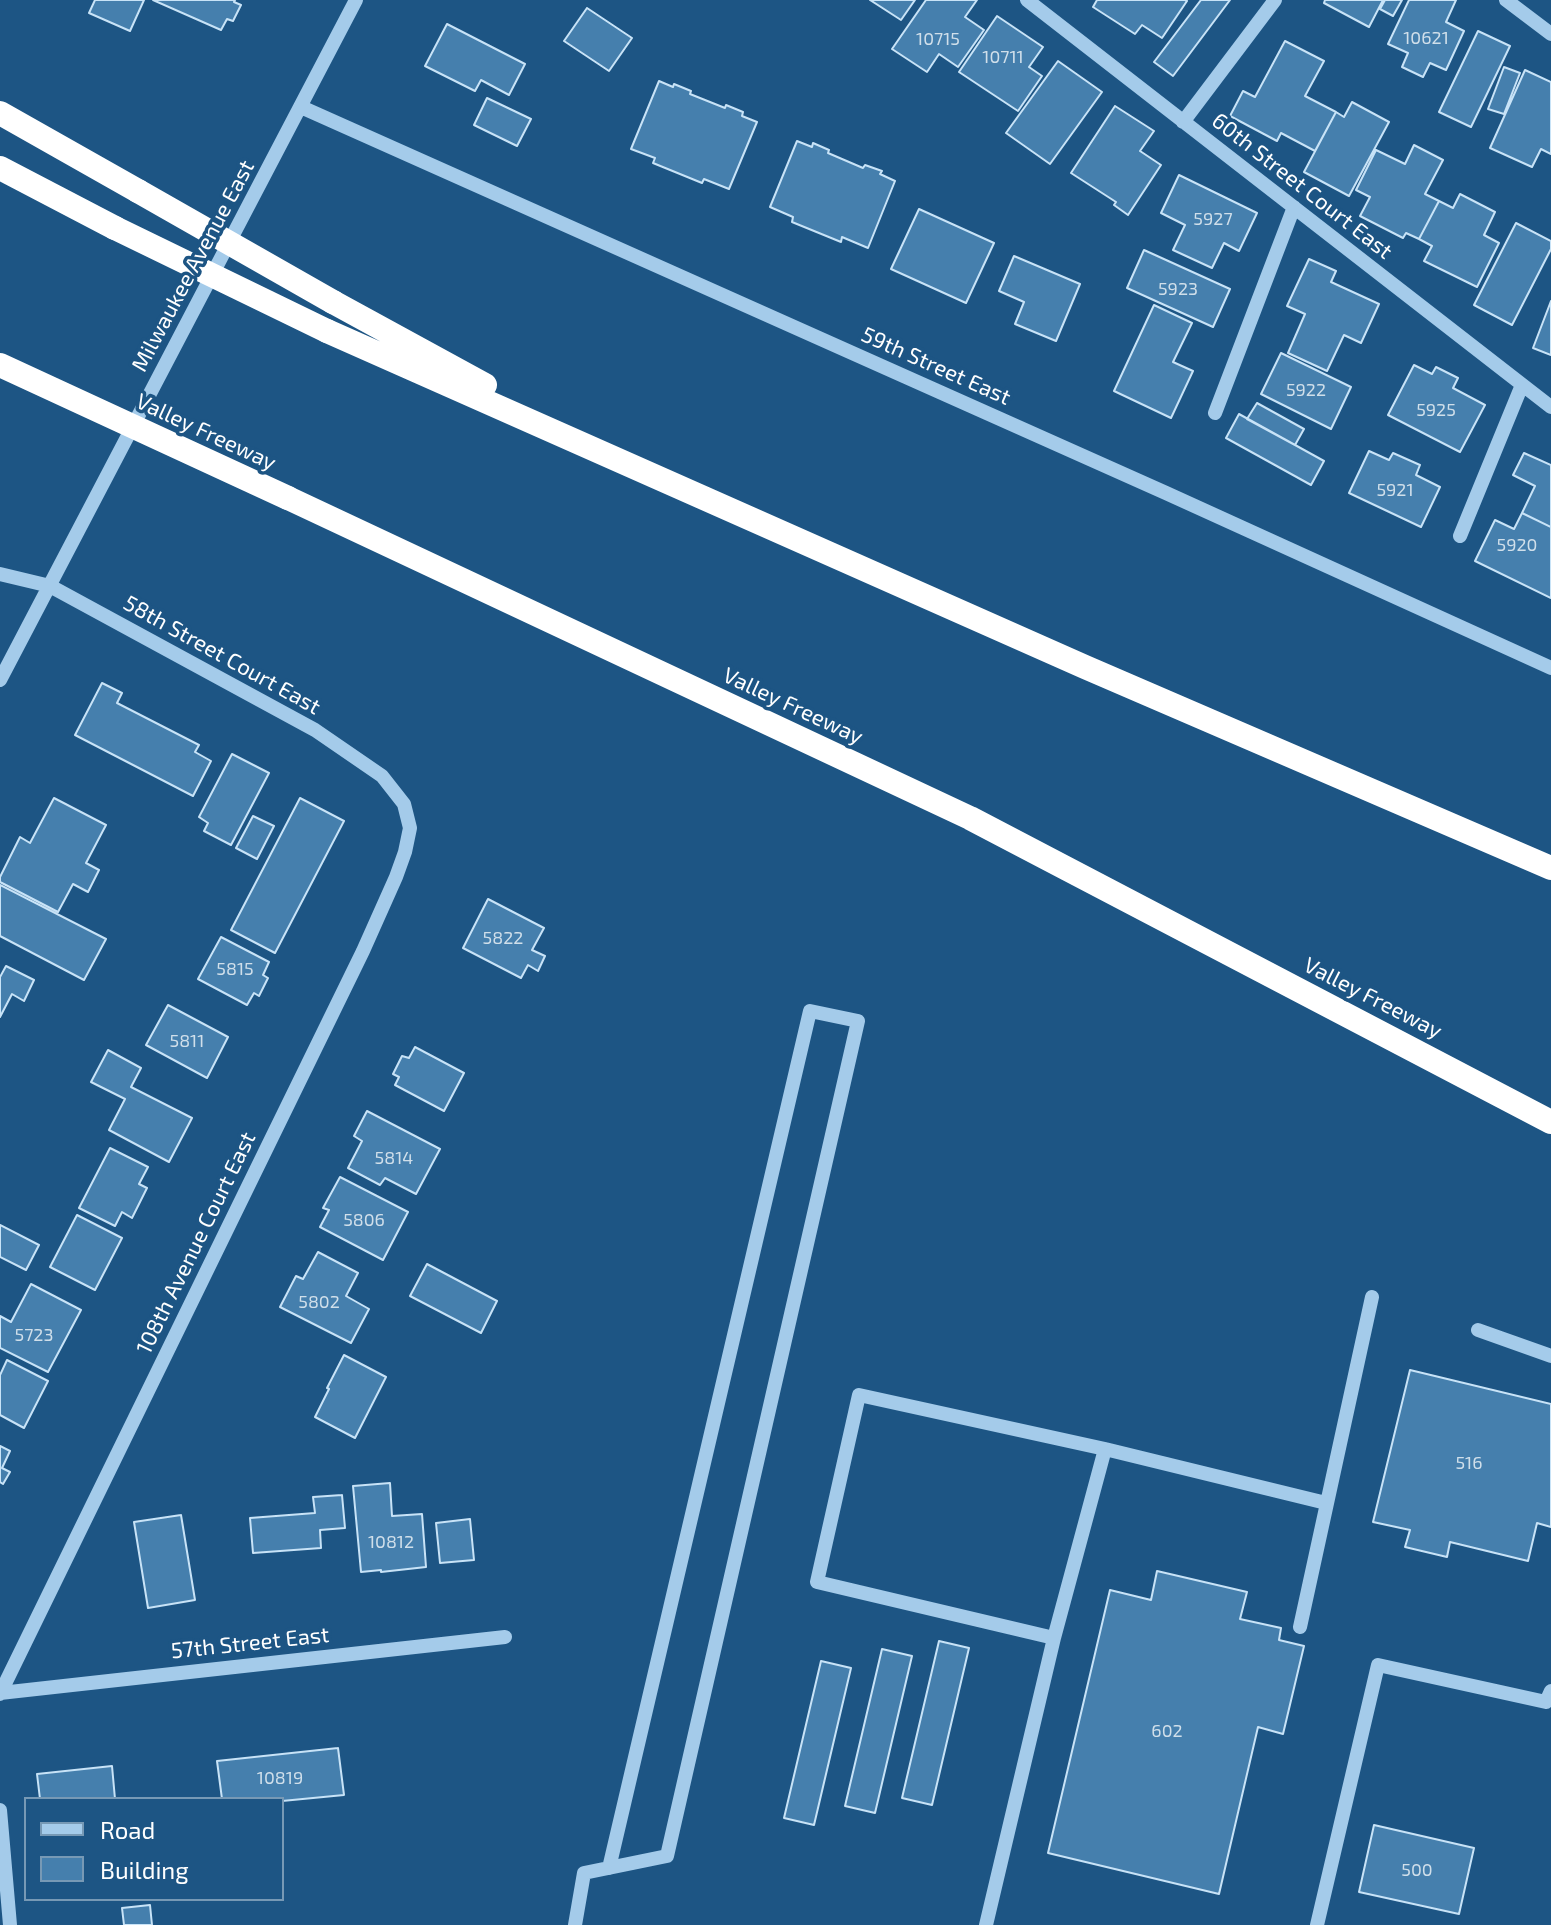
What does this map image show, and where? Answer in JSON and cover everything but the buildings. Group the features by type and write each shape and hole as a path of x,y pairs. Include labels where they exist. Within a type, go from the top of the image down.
{"highway":[{"path":"0,113 333,302 624,462"},
{"path":"0,168 327,331 1085,667 1551,868"},
{"name":"Valley Freeway","path":"0,365 970,818 1551,1122"}],"street":[{"name":"Milwaukee Avenue East","path":"0,680 356,0"},
{"name":"60th Street Court East","path":"1027,0 1551,407"},
{"path":"1183,122 1275,0"},
{"path":"1506,0 1551,34"},
{"name":"59th Street East","path":"301,107 1551,668"},
{"path":"1215,413 1294,207"},
{"path":"1460,536 1522,385"},
{"name":"58th Street Court East","path":"0,574 50,586 315,730 382,776 404,804"},
{"name":"108th Avenue Court East","path":"0,1693 363,951 396,877 410,828 404,804"},
{"path":"575,1925 584,1873 609,1868 667,1856 858,1021 810,1011 609,1868"},
{"path":"1300,1627 1372,1297"},
{"path":"1478,1330 1551,1356"},
{"path":"1054,1638 817,1582 859,1395 1105,1449 1326,1503"},
{"path":"986,1925 1054,1638 1105,1449"},
{"name":"57th Street East","path":"0,1693 505,1637"},
{"path":"1317,1925 1378,1665 1546,1702 1551,1691"},
{"path":"0,1810 10,1925"}]}
